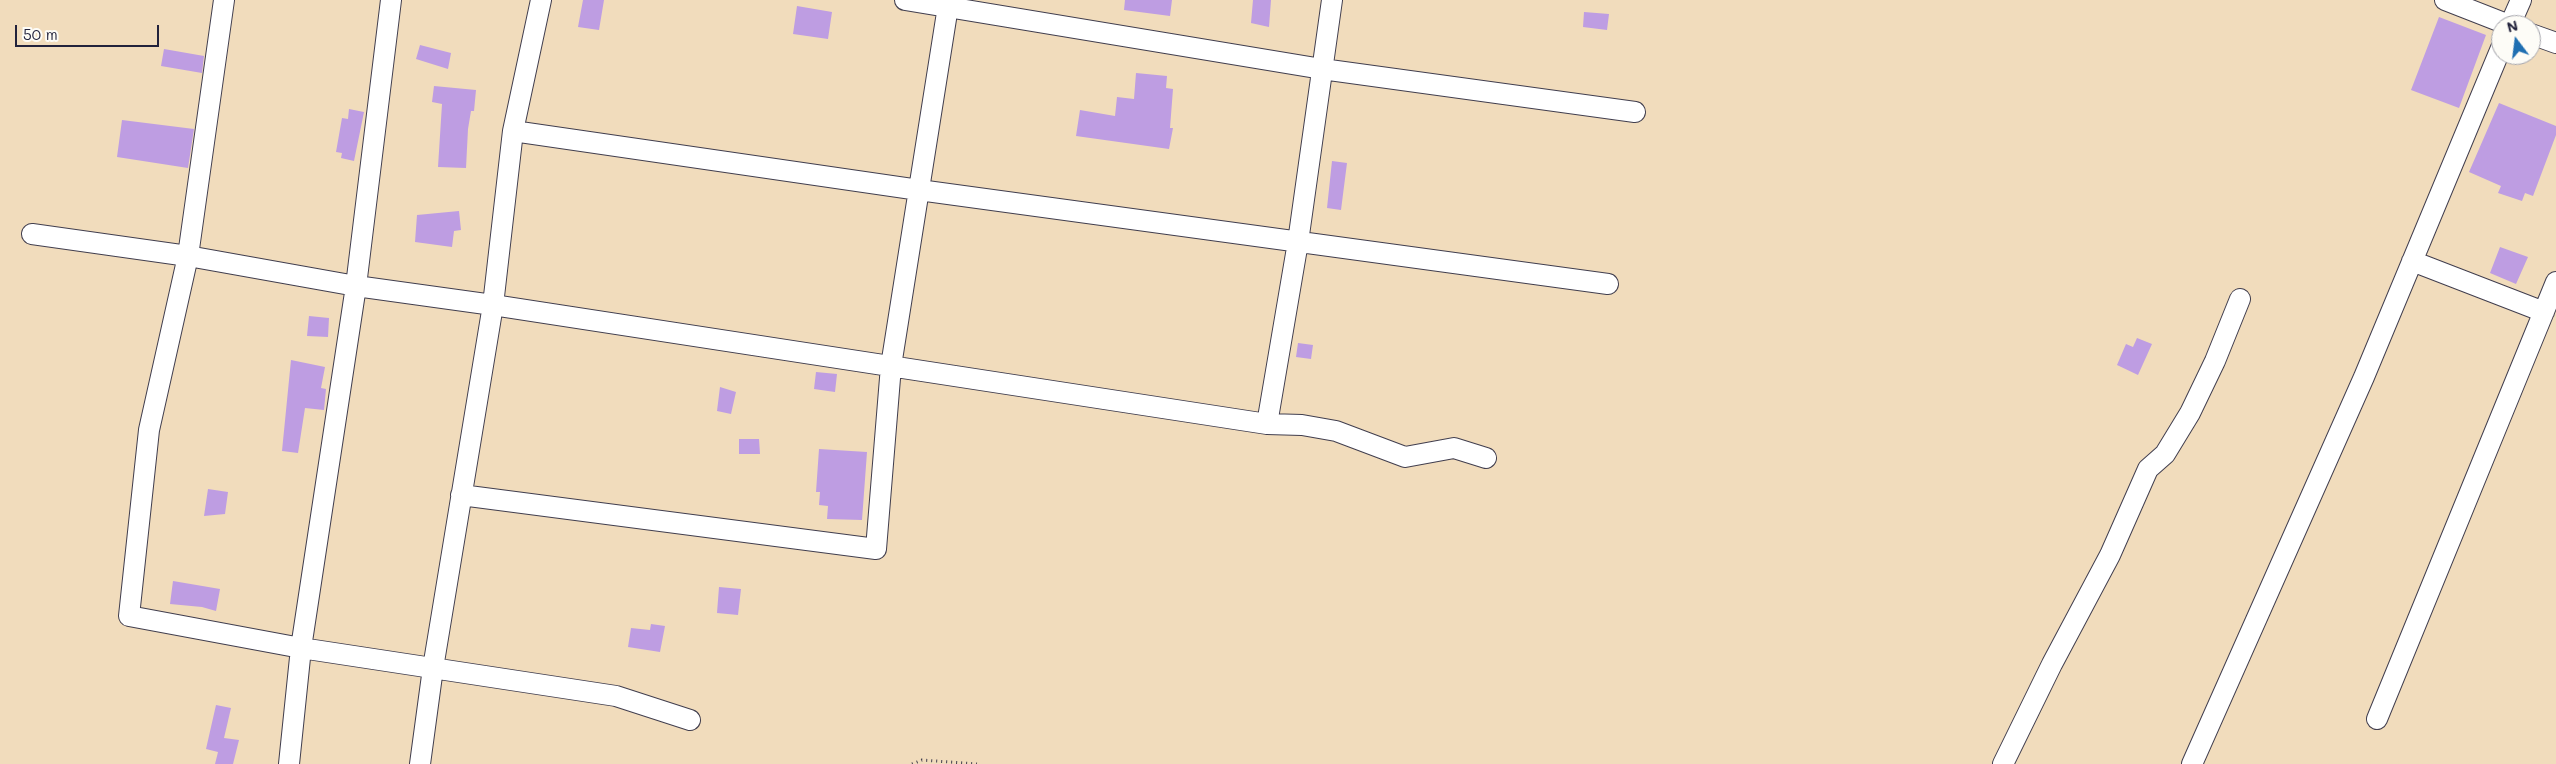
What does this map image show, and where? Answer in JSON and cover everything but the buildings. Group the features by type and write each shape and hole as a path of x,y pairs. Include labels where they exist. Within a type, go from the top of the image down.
{"street":[{"path":"224,0 188,256 149,430 129,616 301,648 616,696 690,720"},
{"path":"289,764 301,648 356,286 391,0"},
{"path":"420,764 433,668 493,305 513,131 541,0"},
{"path":"905,0 949,3 1322,70 1635,112"},
{"path":"1267,424 1298,242 1332,0"},
{"path":"2445,0 2491,18"},
{"path":"2514,15 2521,0"},
{"path":"462,495 876,549 891,366 949,3"},
{"path":"2541,38 2556,43"},
{"path":"2192,764 2364,377 2494,65"},
{"path":"513,131 919,190 1608,284"},
{"path":"32,234 188,256 356,286 493,305 1267,424 1302,425 1336,431 1405,458 1454,448 1486,458"},
{"path":"2412,261 2544,312"},
{"path":"2377,718 2556,282"},
{"path":"2003,764 2052,664 2110,555 2148,469 2164,454 2190,413 2215,361 2240,299"}],"path":[{"path":"912,764 922,760 977,764"}]}
